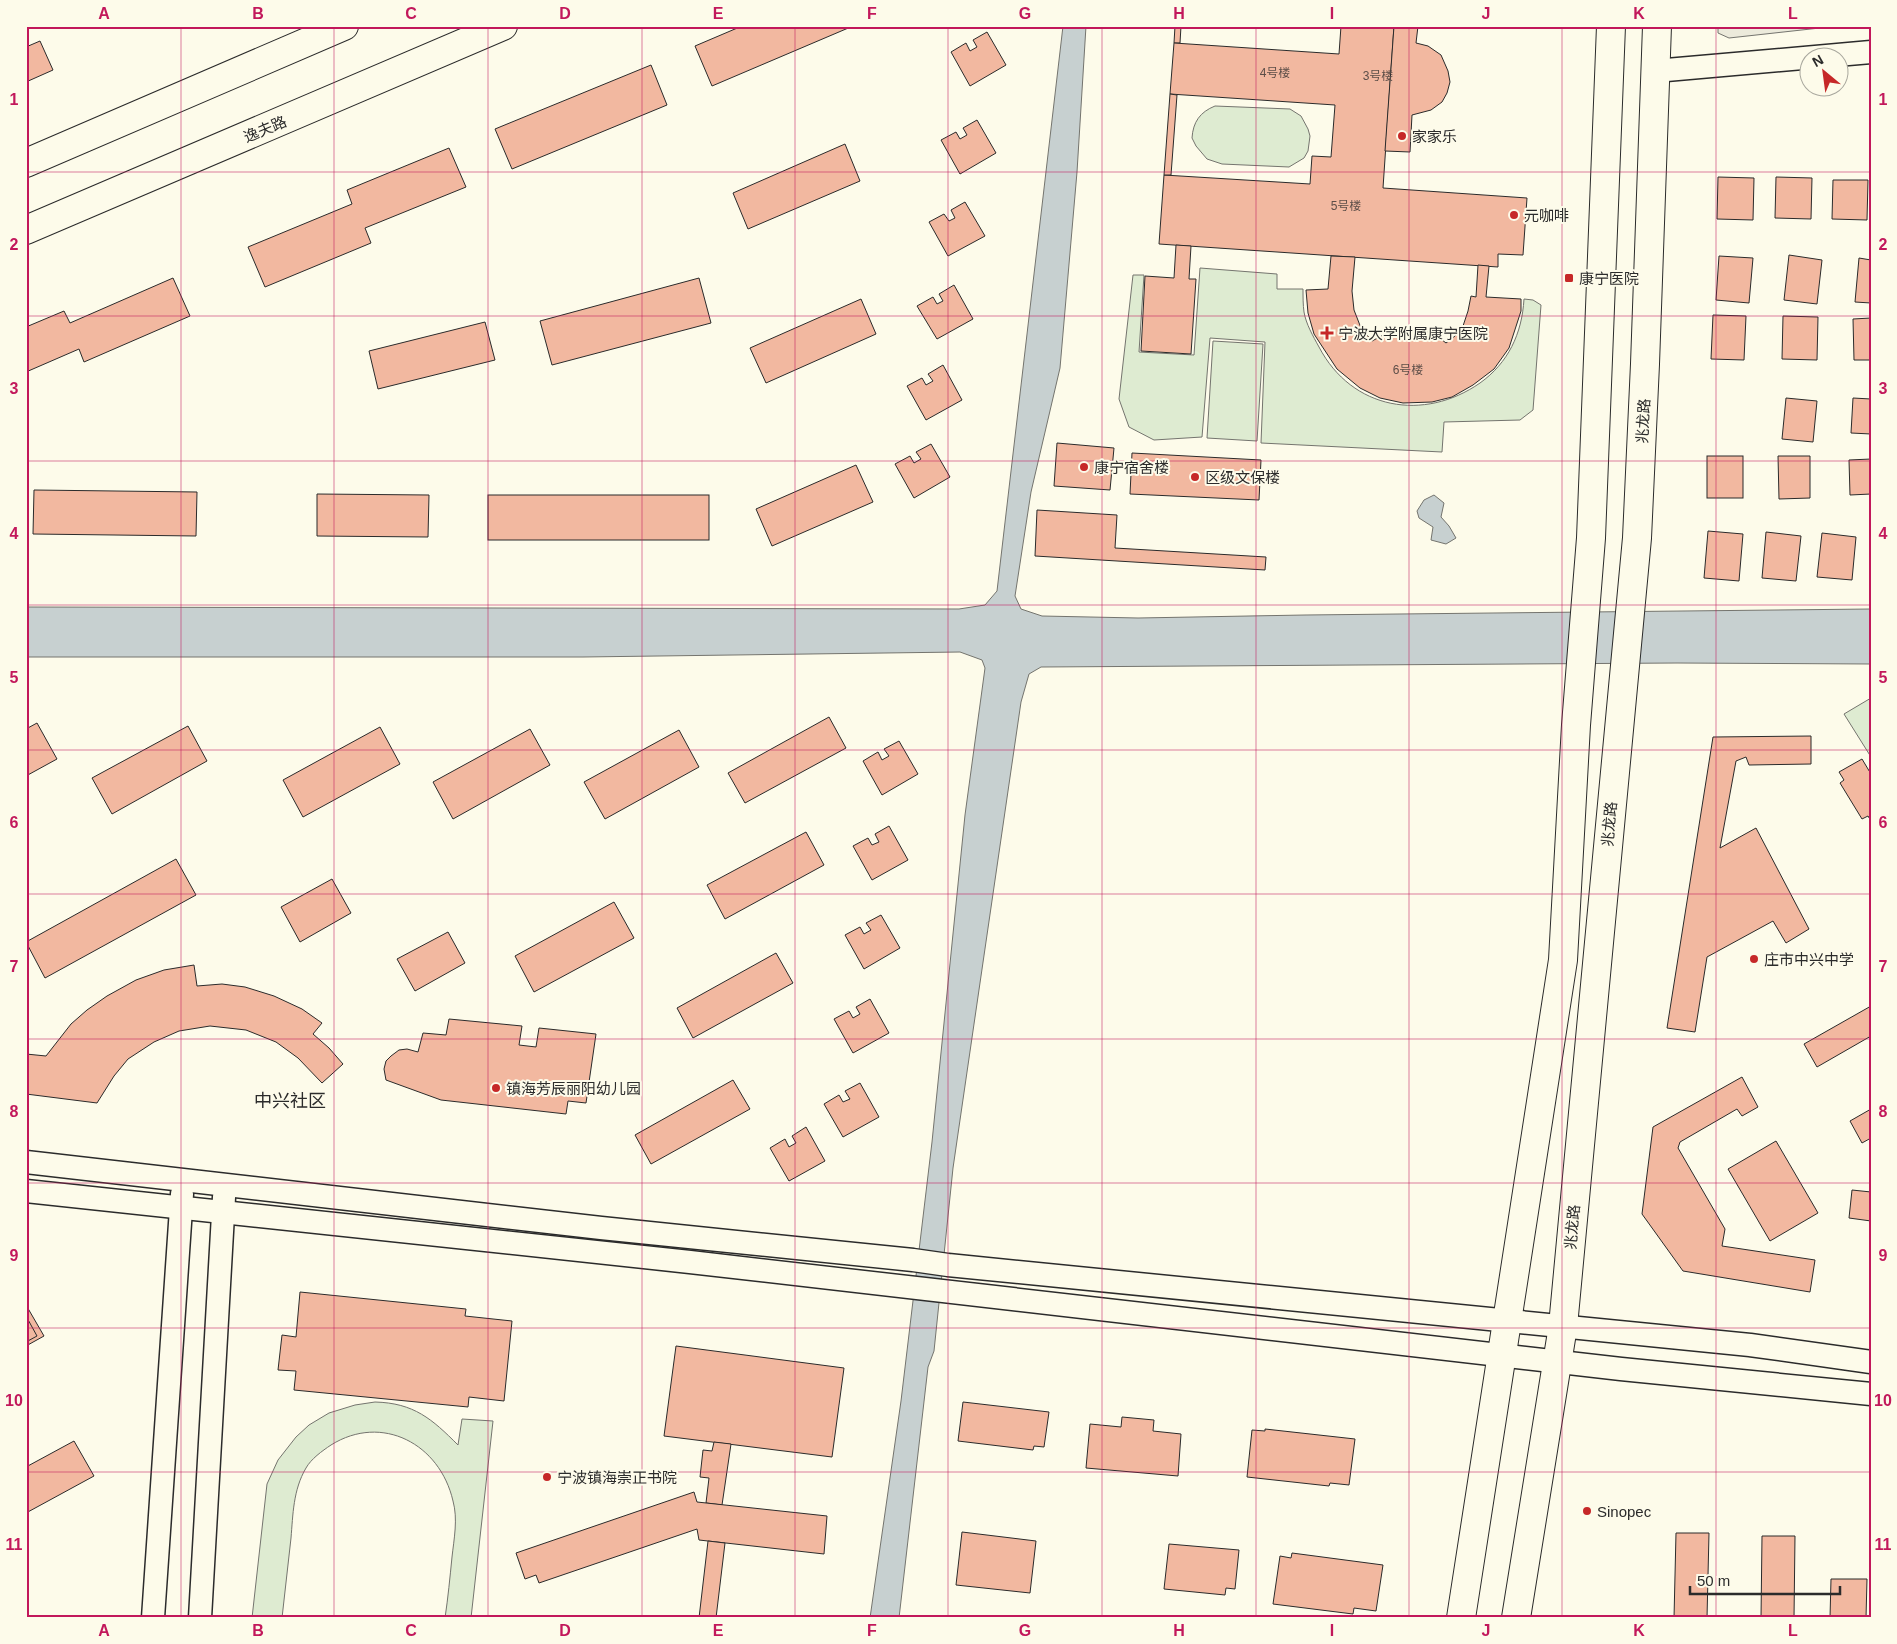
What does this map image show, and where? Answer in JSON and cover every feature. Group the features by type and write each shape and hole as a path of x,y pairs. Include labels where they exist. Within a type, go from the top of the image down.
{"main road":[{"path":"26,163 344,26"},
{"name":"逸夫路","path":"26,230 503,26"},
{"path":"1461,1618 1563,960 1576,725 1591,538 1611,26"},
{"name":"兆龙路","path":"1516,1618 1558,1362 1637,538 1657,26"}],"street":[{"path":"1655,71 1871,52"},
{"path":"26,1162 601,1228 948,1265 1562,1326 1750,1346 1871,1362"},
{"path":"154,1618 183,1180"},
{"path":"200,1618 225,1185"},
{"path":"26,1190 945,1290 1558,1362 1871,1394"}],"green space":[{"path":"1215,106 1290,109 1301,116 1308,129 1310,136 1308,151 1304,158 1289,167 1222,164 1207,159 1192,138 1198,118 1205,111"},
{"path":"1200,268 1277,274 1277,289 1303,289 1306,321 1319,347 1333,368 1350,385 1370,396 1391,403 1413,405 1436,403 1458,395 1480,383 1506,357 1512,347 1523,312 1524,299 1533,300 1541,305 1533,410 1520,420 1444,422 1442,452 1261,443 1265,342 1210,338 1202,437 1154,440 1129,427 1119,399 1133,275 1144,275 1139,352 1194,355"},
{"path":"1213,341 1263,344 1257,441 1207,438"},
{"path":"1871,698 1871,757 1844,714"},
{"path":"375,1402 401,1405 412,1409 440,1427 458,1445 462,1419 493,1421 471,1618 445,1618 455,1536 453,1501 446,1481 436,1464 422,1450 406,1440 389,1434 370,1432 350,1436 331,1445 314,1458 306,1468 298,1485 294,1503 282,1618 252,1618 267,1484 278,1460 296,1437 309,1425 329,1413 355,1405"}],"shaded area":[{"path":"1063,26 1086,26 1077,172 1060,368 1031,492 1015,596 1021,609 1042,616 1138,618 1871,609 1871,664 1677,663 1041,667 1029,674 1021,702 953,1168 934,1351 928,1367 899,1618 870,1618 901,1401 932,1142 965,815 985,668 982,660 960,652 583,657 26,657 26,607 959,609 985,605 997,591"},
{"path":"1718,26 1838,26 1729,38 1718,33"},
{"path":"1434,495 1444,503 1441,517 1456,538 1446,544 1431,540 1433,527 1419,518 1417,511 1424,500"}],"building":[{"path":"742,26 853,26 712,86 695,46"},
{"path":"1175,26 1181,26 1180,43 1174,43"},
{"path":"1341,26 1394,26 1383,188 1527,198 1523,255 1498,254 1498,267 1159,244 1164,175 1310,184 1312,156 1331,157 1335,105 1170,94 1174,43 1339,54"},
{"path":"1394,26 1418,26 1416,43 1428,46 1441,55 1448,71 1450,82 1442,102 1431,110 1412,115 1410,152 1385,151"},
{"path":"987,32 1006,65 970,86 951,52 966,43 970,51 977,47 973,40"},
{"path":"40,41 53,70 26,82 26,47"},
{"path":"651,65 667,105 512,169 495,129"},
{"path":"1170,94 1177,95 1171,175 1164,175"},
{"path":"977,120 996,153 960,174 941,140 956,132 960,139 967,135 963,128"},
{"path":"845,144 860,181 748,229 733,193"},
{"path":"449,148 466,187 365,228 371,243 265,287 248,247 352,204 347,190"},
{"path":"1718,177 1754,178 1753,220 1717,219"},
{"path":"1776,177 1812,178 1811,219 1775,218"},
{"path":"1833,180 1868,180 1867,220 1832,219"},
{"path":"965,202 985,236 948,256 929,222 944,214 949,221 955,218 951,210"},
{"path":"1176,245 1191,246 1189,279 1196,279 1191,354 1141,351 1145,276 1174,278"},
{"path":"1789,255 1822,260 1817,304 1784,300"},
{"path":"1331,256 1355,257 1352,291 1354,310 1361,328 1372,341 1399,329 1413,329 1437,336 1446,343 1463,326 1471,296 1476,297 1478,265 1489,266 1486,297 1521,299 1521,311 1509,348 1494,369 1473,385 1452,397 1432,402 1403,403 1380,398 1360,388 1337,369 1314,334 1308,313 1306,290 1328,289"},
{"path":"1719,256 1753,258 1749,303 1716,300"},
{"path":"1859,258 1871,260 1871,303 1855,302"},
{"path":"173,278 190,316 84,362 79,349 26,372 26,327 64,311 70,323"},
{"path":"699,278 711,323 552,365 540,321"},
{"path":"954,285 973,319 937,339 917,306 933,297 937,304 943,301 939,294"},
{"path":"861,299 876,334 766,383 750,348"},
{"path":"1713,315 1746,316 1744,360 1711,359"},
{"path":"1783,316 1818,317 1817,360 1782,359"},
{"path":"1871,318 1871,360 1854,360 1853,319"},
{"path":"485,322 495,360 378,389 369,351"},
{"path":"943,365 962,400 926,420 907,386 922,378 926,385 933,381 928,374"},
{"path":"1786,398 1817,401 1813,442 1782,439"},
{"path":"1853,398 1871,399 1871,434 1851,433"},
{"name":"康宁宿舍楼","path":"1057,443 1114,448 1110,490 1054,486"},
{"path":"931,444 950,477 914,498 895,464 910,456 914,463 921,459 916,452"},
{"name":"区级文保楼","path":"1132,453 1261,460 1259,500 1130,494"},
{"path":"1707,456 1743,456 1743,498 1707,498"},
{"path":"1778,456 1810,456 1810,498 1779,499"},
{"path":"1871,459 1871,494 1850,495 1849,460"},
{"path":"856,465 873,502 772,546 756,509"},
{"path":"34,490 197,492 196,536 33,534"},
{"path":"317,494 429,495 428,537 317,536"},
{"path":"488,495 709,495 709,540 488,540"},
{"path":"1037,510 1117,515 1115,548 1266,557 1265,570 1035,556"},
{"path":"1708,531 1743,534 1739,581 1704,578"},
{"path":"1766,532 1801,536 1796,581 1762,578"},
{"path":"1822,533 1856,537 1852,580 1817,577"},
{"path":"829,717 846,748 745,803 728,773"},
{"path":"37,723 57,759 26,776 26,729"},
{"path":"188,726 207,761 112,814 92,778"},
{"path":"380,727 400,764 303,817 283,780"},
{"path":"530,729 550,765 453,819 433,782"},
{"path":"679,730 699,767 605,819 584,782"},
{"path":"1811,736 1811,764 1749,765 1746,757 1736,761 1720,848 1756,828 1809,929 1786,943 1773,921 1707,957 1695,1032 1667,1028 1713,737"},
{"path":"899,741 918,774 882,795 863,761 878,752 882,760 889,756 884,749"},
{"path":"1862,759 1871,774 1871,821 1868,816 1862,819 1840,783 1844,780 1839,772"},
{"path":"889,826 908,860 872,880 853,846 868,838 872,845 879,842 875,834"},
{"path":"806,832 824,865 725,919 707,885"},
{"path":"176,859 196,895 45,978 26,942"},
{"path":"332,879 351,913 300,942 281,907"},
{"path":"614,902 634,938 534,992 515,956"},
{"path":"881,915 900,948 864,969 845,935 860,927 864,934 871,930 866,923"},
{"path":"448,932 465,963 415,991 397,959"},
{"path":"776,953 793,983 693,1038 677,1008"},
{"path":"194,965 197,986 222,984 245,987 274,996 302,1009 322,1023 313,1034 343,1064 322,1083 298,1058 276,1042 246,1030 210,1026 179,1031 154,1042 128,1059 114,1076 97,1103 26,1094 26,1054 46,1056 71,1024 87,1010 136,980 164,970"},
{"path":"870,999 889,1033 853,1053 834,1019 849,1011 853,1018 860,1014 856,1007"},
{"path":"1871,1006 1871,1036 1817,1067 1804,1044"},
{"path":"449,1019 522,1026 519,1045 536,1047 539,1028 596,1034 586,1103 568,1101 566,1114 441,1100 386,1080 384,1069 386,1061 391,1056 399,1050 407,1049 418,1052 423,1033 446,1035"},
{"path":"1742,1077 1758,1107 1742,1116 1737,1109 1680,1142 1678,1148 1725,1229 1722,1246 1815,1260 1810,1292 1683,1271 1642,1214 1653,1127"},
{"path":"733,1080 750,1109 651,1164 635,1135"},
{"path":"860,1083 879,1117 843,1137 824,1104 839,1095 843,1102 850,1099 845,1091"},
{"path":"1871,1109 1871,1138 1862,1143 1850,1121"},
{"path":"806,1127 825,1161 789,1181 770,1148 785,1139 789,1147 796,1143 792,1136"},
{"path":"1776,1141 1818,1213 1770,1241 1728,1169"},
{"path":"1852,1190 1871,1192 1871,1221 1849,1218"},
{"path":"300,1292 466,1309 465,1316 512,1321 504,1401 469,1397 468,1407 294,1390 296,1371 278,1370 282,1335 296,1337"},
{"path":"26,1305 44,1336 26,1346"},
{"path":"26,1316 37,1336 26,1342"},
{"path":"676,1346 844,1368 832,1457 664,1436"},
{"path":"963,1402 1049,1412 1044,1447 1034,1446 1033,1450 958,1441"},
{"path":"1122,1417 1154,1420 1153,1431 1181,1434 1178,1476 1086,1468 1090,1424 1121,1427"},
{"path":"1265,1429 1355,1439 1349,1485 1330,1483 1329,1486 1247,1477 1252,1430 1265,1431"},
{"path":"74,1441 94,1476 26,1513 26,1467"},
{"path":"714,1442 731,1444 722,1505 706,1503 709,1478 700,1477 703,1450 712,1451"},
{"path":"694,1492 697,1502 827,1516 824,1554 699,1540 697,1529 539,1583 536,1575 525,1579 516,1553"},
{"path":"962,1532 1036,1541 1030,1593 956,1585"},
{"path":"1676,1533 1709,1533 1707,1618 1674,1618"},
{"path":"1762,1536 1795,1536 1794,1618 1761,1618"},
{"path":"708,1541 725,1543 716,1618 699,1618"},
{"path":"1169,1544 1239,1550 1235,1589 1226,1588 1225,1595 1164,1589"},
{"path":"1292,1553 1383,1565 1376,1611 1354,1608 1353,1614 1273,1604 1280,1556 1291,1558"},
{"path":"1831,1579 1867,1579 1866,1618 1830,1618"}],"place":[{"name":"家家乐","path":"1402,136"},
{"name":"元咖啡","path":"1514,215"},
{"name":"康宁医院","path":"1569,278"},
{"name":"宁波大学附属康宁医院","path":"1327,333"},
{"name":"康宁宿舍楼","path":"1084,467"},
{"name":"区级文保楼","path":"1195,477"},
{"name":"庄市中兴中学","path":"1754,959"},
{"name":"镇海芳辰丽阳幼儿园","path":"496,1088"},
{"name":"宁波镇海崇正书院","path":"547,1477"},
{"name":"Sinopec","path":"1587,1511"}],"district":[{"name":"中兴社区","path":"290,1101"}]}
